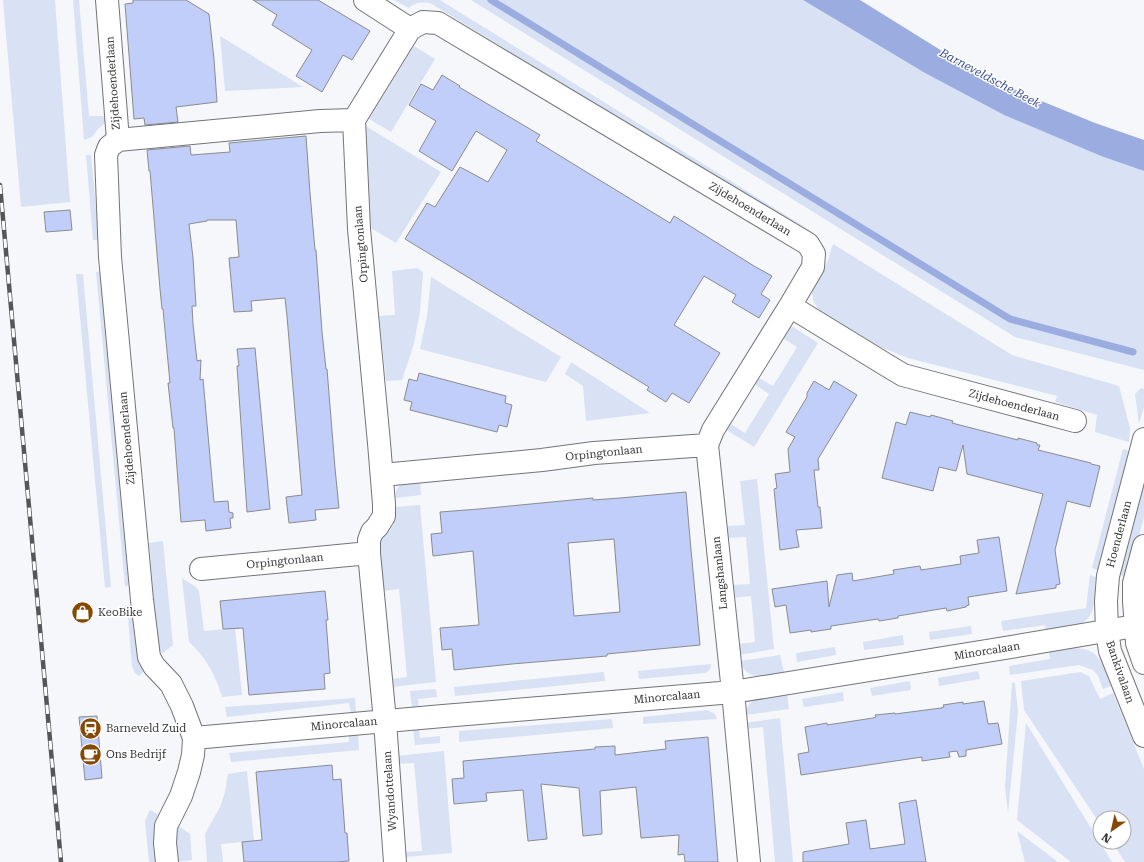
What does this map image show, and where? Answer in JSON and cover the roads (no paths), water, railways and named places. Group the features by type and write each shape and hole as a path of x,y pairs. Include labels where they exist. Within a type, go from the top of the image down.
{"street":[{"name":"Zijdehoenderlaan","path":"107,0 118,140 109,147 106,155 110,257 147,644 149,657 154,666 171,684 182,706 194,738 193,755 189,772 181,796 166,826 165,843 167,862"},
{"path":"118,140 320,121 354,120 410,29 365,0"},
{"name":"Zijdehoenderlaan","path":"410,29 423,22 438,23 808,244 814,254 813,267 790,306 888,366 903,374 1075,421"},
{"name":"Orpingtonlaan","path":"354,120 359,229 382,475 384,516 372,532 369,540 369,553 385,721"},
{"name":"Langshanlaan","path":"749,862 708,445 713,430 790,306"},
{"name":"Hoenderlaan","path":"1107,631 1106,601 1108,576 1144,439"},
{"name":"Orpingtonlaan","path":"382,475 542,460 594,453 708,445"},
{"path":"1144,546 1134,583 1135,626 1144,663"},
{"name":"Orpingtonlaan","path":"201,569 369,553"},
{"name":"Minorcalaan","path":"194,738 733,692 1135,626"},
{"name":"Bankivalaan","path":"1107,631 1110,651 1144,736"},
{"name":"Wyandottelaan","path":"385,721 395,862"}],"water":[{"name":"Barneveldsche Beek","path":"803,0 860,0 971,69 1022,93 1095,123 1144,140 1144,171 1101,156 1004,115 925,73"}],"waterway":[{"path":"491,0 1010,319 1133,352"}],"railway":[{"path":"0,185 61,862"}],"place":[{"name":"KeoBike","path":"83,612"},
{"name":"Barneveld Zuid","path":"90,728"},
{"name":"Ons Bedrijf","path":"91,754"}]}
